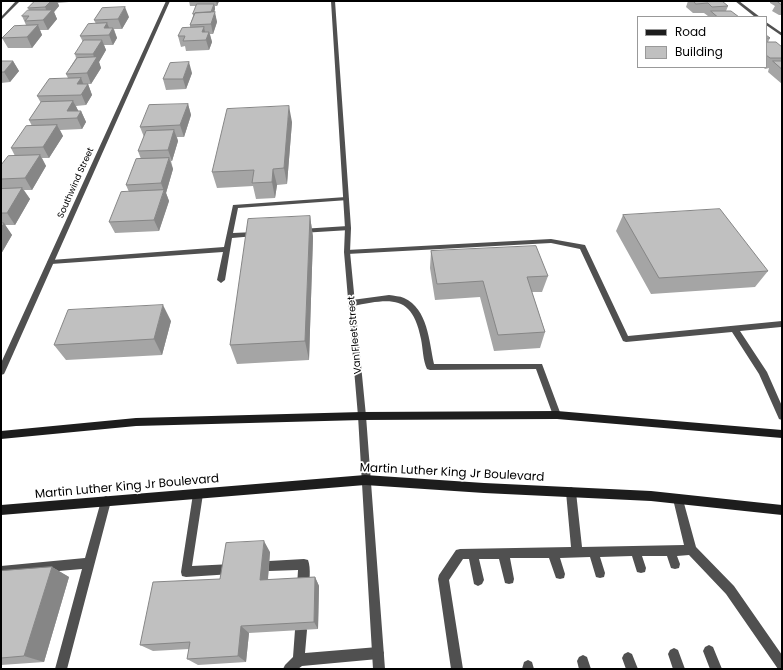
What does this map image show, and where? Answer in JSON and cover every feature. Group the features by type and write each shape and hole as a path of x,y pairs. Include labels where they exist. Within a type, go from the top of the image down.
{"main road":[{"path":"1,435 136,422 362,416 557,415 782,434"},
{"name":"Martin Luther King Jr Boulevard","path":"1,510 366,480 678,499 782,510"}],"street":[{"path":"1,19 18,1"},
{"name":"Southwind Street","path":"1,372 168,1"},
{"name":"Van Fleet Street","path":"333,1 348,228 347,252 362,416 379,669"},
{"path":"737,1 757,16"},
{"path":"767,24 782,35"},
{"path":"221,280 234,206 346,199"},
{"path":"292,232 348,228"},
{"path":"229,236 260,234"},
{"path":"347,252 551,241 564,243 583,247 626,339 781,324"},
{"path":"51,262 227,248"},
{"path":"352,302 390,298 406,302 419,314 430,367 539,366 557,415"},
{"path":"734,328 763,372 782,416"},
{"path":"571,492 577,552"},
{"path":"198,494 186,572 232,568"},
{"path":"678,499 691,550 730,590 782,665"},
{"path":"61,669 106,501"},
{"path":"670,550 676,564"},
{"path":"457,669 444,579 460,554 691,550"},
{"path":"593,551 600,573"},
{"path":"635,551 641,568"},
{"path":"554,552 560,574"},
{"path":"503,553 509,578"},
{"path":"473,554 478,580"},
{"path":"1,571 90,563"},
{"path":"269,566 304,564 303,587"},
{"path":"299,660 301,630"},
{"path":"709,651 716,669"},
{"path":"289,669 299,660 378,653"},
{"path":"674,654 679,669"}],"building":[{"path":"35,1 51,1 45,7 28,8"},
{"path":"694,1 722,1 728,6 712,7 708,3 696,4"},
{"path":"197,4 214,4 211,12 193,14"},
{"path":"125,7 118,19 94,20 102,8"},
{"path":"28,10 52,10 43,20 25,21 29,16 22,16"},
{"path":"711,11 731,11 738,16 717,16"},
{"path":"215,12 211,24 190,25 195,13"},
{"path":"107,23 104,28 113,28 109,35 80,36 88,24"},
{"path":"38,25 27,37 2,38 14,26"},
{"path":"204,27 202,32 209,32 206,40 183,41 185,36 178,36 182,28"},
{"path":"84,40 102,40 93,54 75,54"},
{"path":"767,42 776,42 782,47 782,58 770,58 767,56"},
{"path":"97,57 87,73 66,74 77,58"},
{"path":"1,61 13,61 4,72 1,72"},
{"path":"773,61 782,61 782,69"},
{"path":"189,62 183,79 163,79 170,63"},
{"path":"81,78 77,84 88,84 81,95 37,96 49,79"},
{"path":"73,101 67,111 81,111 77,118 29,120 41,102"},
{"path":"188,104 180,125 140,127 149,105"},
{"path":"289,106 284,168 273,169 272,182 252,183 254,170 212,172 227,109"},
{"path":"57,125 43,147 11,148 26,126"},
{"path":"174,130 168,150 138,151 146,131"},
{"path":"40,155 25,178 1,179 1,165 8,156"},
{"path":"169,158 161,183 126,185 136,159"},
{"path":"22,188 7,213 1,213 1,189"},
{"path":"164,190 154,220 109,222 121,192"},
{"path":"720,209 768,271 659,278 623,215"},
{"path":"310,216 305,341 230,345 248,219"},
{"path":"536,246 548,276 527,277 545,332 498,335 483,281 437,284 431,251"},
{"path":"163,305 154,339 54,345 68,310"},
{"path":"264,541 260,580 315,577 314,622 241,626 238,656 187,659 190,642 140,645 153,582 220,579 226,543"},
{"path":"52,567 24,656 1,658 1,571"}]}
